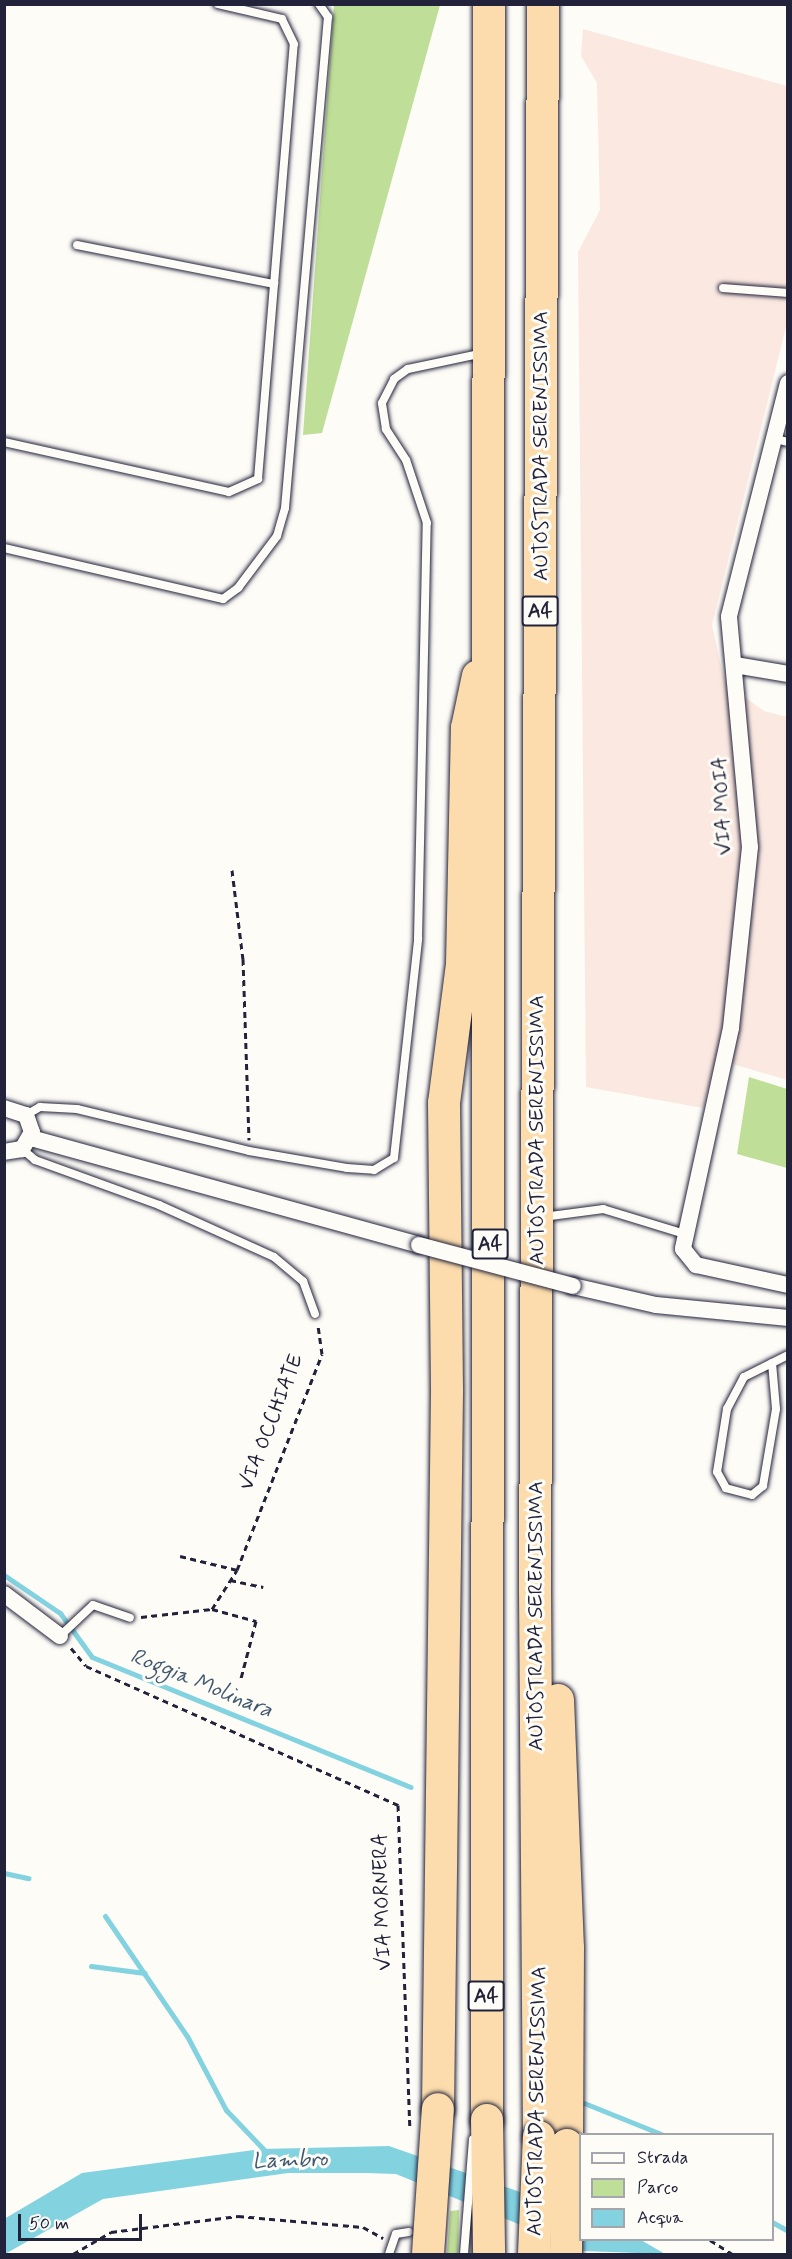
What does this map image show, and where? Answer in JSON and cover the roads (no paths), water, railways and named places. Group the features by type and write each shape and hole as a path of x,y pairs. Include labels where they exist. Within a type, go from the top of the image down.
{"highway":[{"name":"A4","path":"489,4 491,617 486,1972 479,2118 489,2254"},
{"name":"AUTOSTRADA SERENISSIMA","path":"534,2254 553,2141 556,1359 537,1218 543,4"},
{"path":"418,2243 438,2109 447,1389 444,1103 462,964 467,728 491,617"},
{"path":"553,2141 566,2254"}],"street":[{"name":"VIA MOIA","path":"685,1234 693,1208 731,1028 750,847 729,617 781,441 788,383"},
{"path":"735,665 788,674"},
{"path":"4,1108 26,1115 26,1143"},
{"path":"4,1152 26,1143 573,1286 656,1305 788,1318"},
{"path":"685,1234 683,1250 696,1265 788,1285"},
{"path":"4,1594 63,1632"}],"lane":[{"path":"4,442 229,492 258,479 294,44 282,19 218,4"},
{"path":"4,548 223,599 238,588 277,536 285,508 328,17 318,4"},
{"path":"77,245 274,284"},
{"path":"723,288 788,293"},
{"path":"26,1115 40,1107 77,1109 249,1151 374,1170 394,1158 418,939 427,523 406,460 386,429 382,403 394,378 408,369 490,352"},
{"path":"26,1143 35,1160 159,1205 274,1257 303,1281 315,1314"},
{"path":"537,1218 603,1209 685,1234"},
{"path":"772,1363 776,1409 763,1486 752,1495 726,1488 717,1472 727,1409 744,1377 772,1363 788,1355"},
{"path":"63,1632 93,1605 130,1618"},
{"path":"464,2254 479,2118"},
{"path":"390,2250 396,2234 418,2243"}],"water":[{"name":"Lambro","path":"389,2146 579,2213 579,2241 643,2241 665,2254 584,2251 396,2174 288,2173 103,2199 5,2254 4,2219 82,2173 261,2149"}],"waterway":[{"name":"Roggia Molinara","path":"4,1575 60,1613 92,1657 410,1787"},
{"path":"4,1873 28,1878"},
{"name":"Lambro","path":"105,1916 187,2036 226,2110 268,2154"},
{"path":"91,1966 145,1973"},
{"name":"Roggia Molinara","path":"584,2103 659,2133"},
{"name":"Roggia Molinara","path":"774,2223 788,2231"}]}
